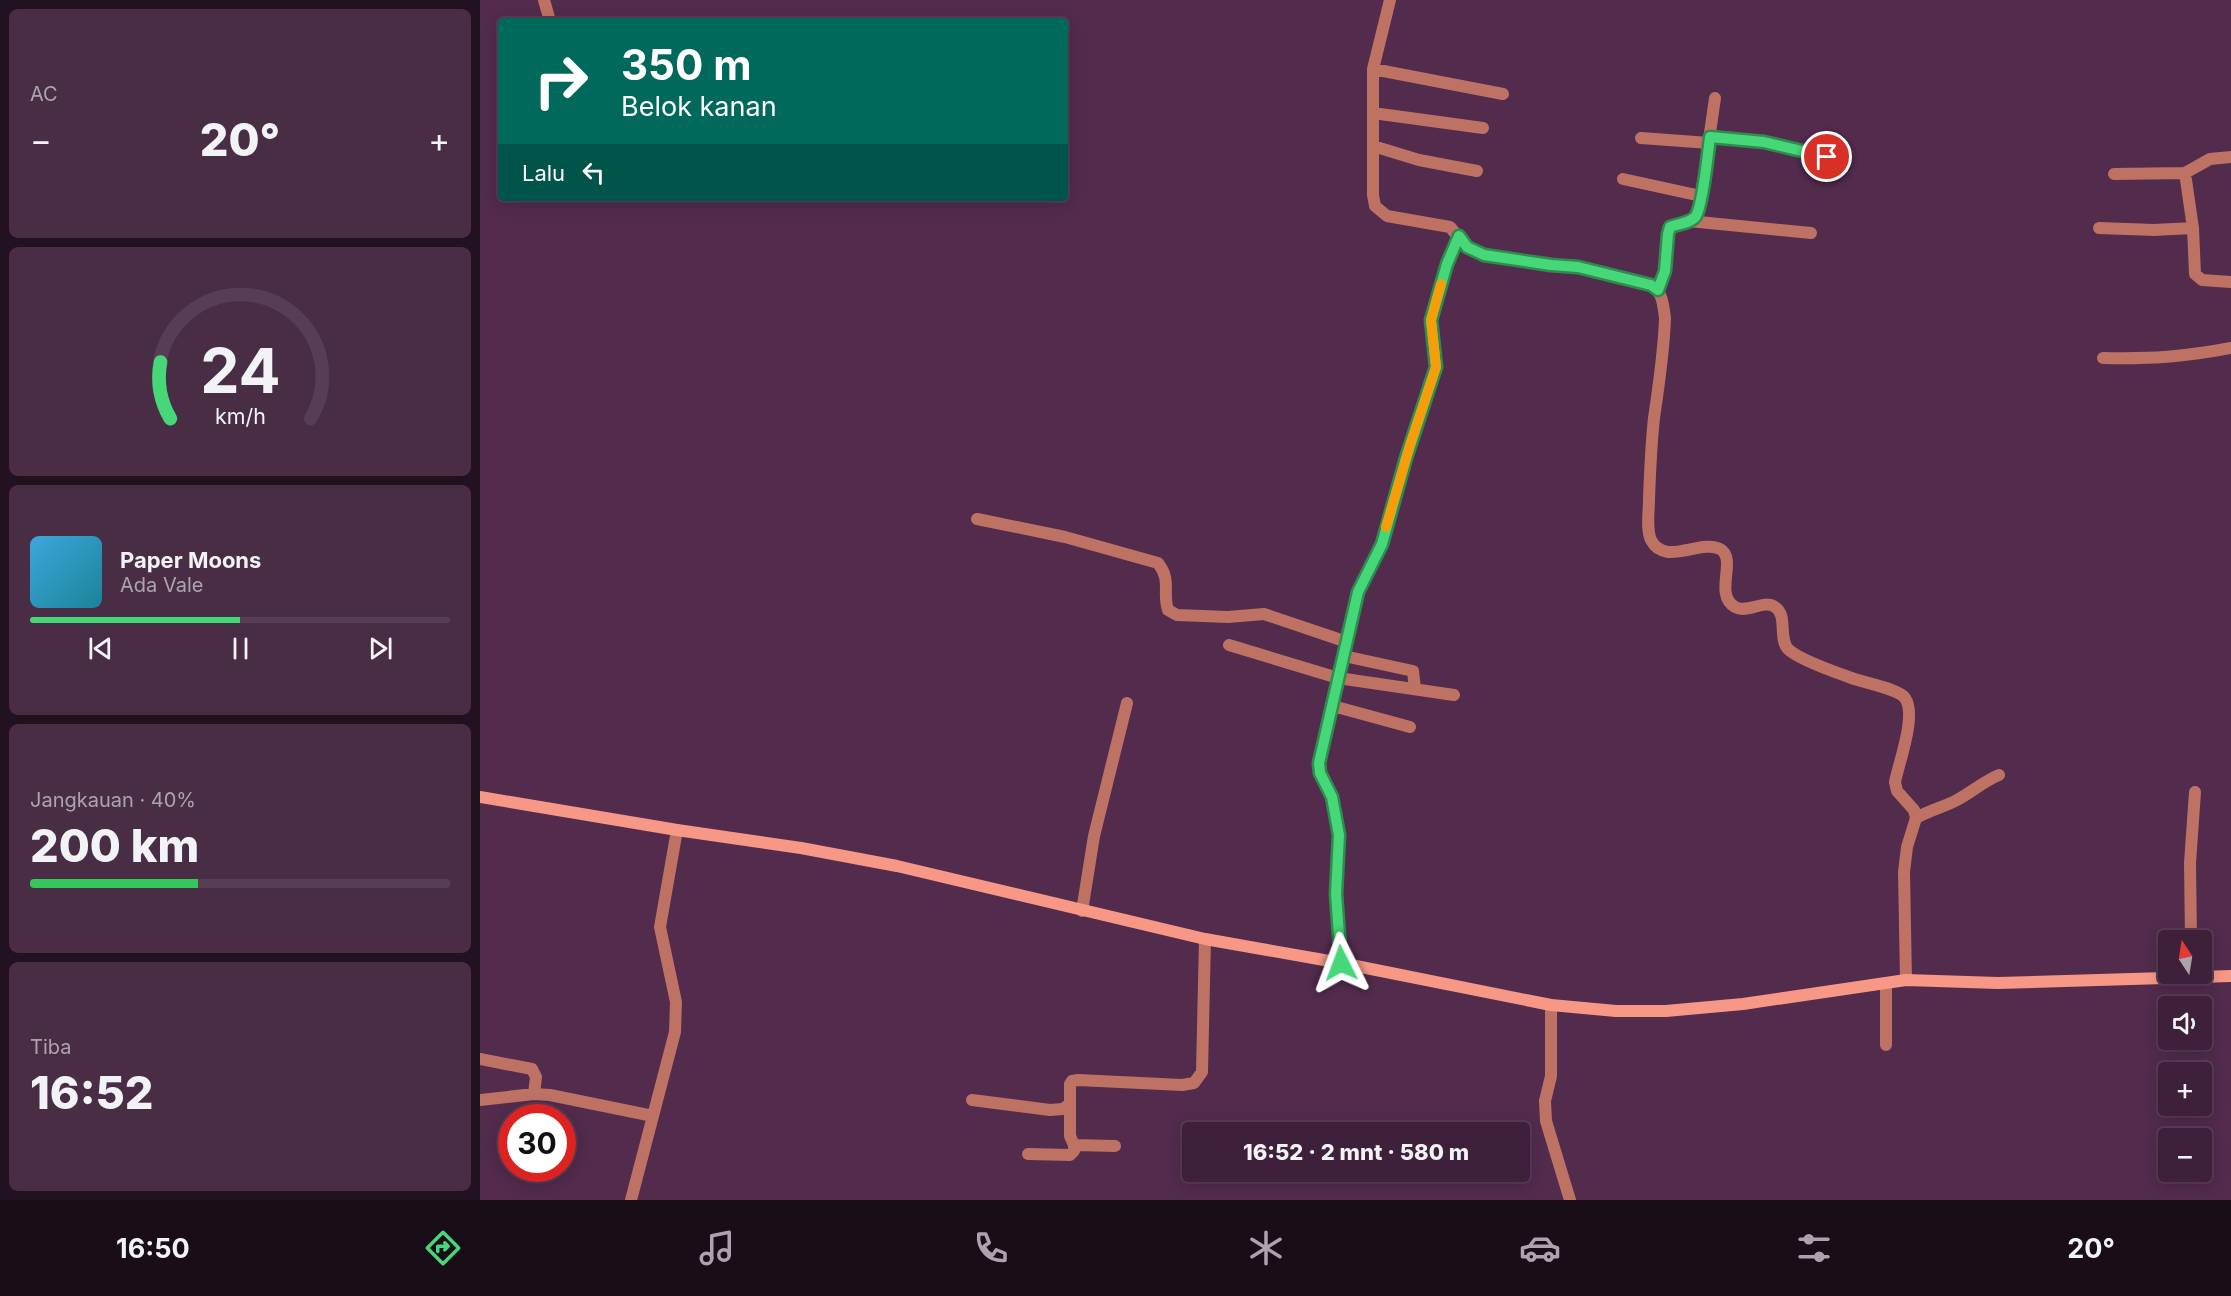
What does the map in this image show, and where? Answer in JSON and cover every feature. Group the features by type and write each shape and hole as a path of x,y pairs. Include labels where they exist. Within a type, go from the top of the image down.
{"main road":[{"path":"480,797 801,848 897,867 1204,939 1341,963 1551,1005 1616,1011 1666,1011 1743,1004 1906,980 1998,982 2158,977"},
{"path":"2212,976 2231,976"}],"street":[{"path":"544,0 549,18"},
{"path":"1390,0 1373,69 1373,195 1375,206 1387,216 1450,227 1467,247 1484,255 1578,267 1651,285 1658,290 1663,301 1665,318 1650,473 1649,529 1651,539 1655,545 1671,552 1711,547 1721,550 1726,556 1727,563 1725,589 1728,599 1734,606 1749,609 1769,605 1775,607 1780,611 1782,635 1789,650 1860,682 1900,694 1905,699 1910,720 1895,782 1896,791 1914,810 1916,818 1907,847 1904,872 1906,980"},
{"path":"1373,69 1503,94"},
{"path":"1658,290 1665,271 1670,227 1689,221 1696,216 1715,98"},
{"path":"1373,113 1483,128"},
{"path":"1641,138 1764,142 1827,157"},
{"path":"1373,146 1419,160 1477,171"},
{"path":"2114,174 2185,173 2210,159 2231,157"},
{"path":"2185,173 2193,228 2194,274 2202,280 2231,282"},
{"path":"1623,179 1701,196"},
{"path":"1689,221 1811,233"},
{"path":"2099,228 2154,230 2193,228"},
{"path":"1341,963 1336,894 1339,835 1332,797 1318,768 1358,592 1382,544 1407,453 1436,367 1431,320 1447,264 1459,236"},
{"path":"2103,358 2182,357 2231,348"},
{"path":"977,519 1065,537 1158,563 1165,572 1167,581 1165,601 1168,610 1177,615 1228,617 1264,614 1347,642"},
{"path":"1229,645 1338,678 1454,695"},
{"path":"1344,656 1413,671 1415,689"},
{"path":"1082,911 1094,836 1127,703"},
{"path":"1333,706 1410,727"},
{"path":"1916,818 1933,808 1958,800 1987,780 2000,775"},
{"path":"2191,930 2190,863 2195,792"},
{"path":"631,1200 675,1032 676,1002 660,927 677,830"},
{"path":"1028,1154 1070,1155 1074,1151 1074,1144 1070,1136 1070,1084 1072,1081 1182,1085 1194,1083 1202,1072 1204,939"},
{"path":"1886,983 1886,1045"},
{"path":"1551,1005 1551,1076 1545,1101 1546,1121 1570,1200"},
{"path":"480,1059 532,1069 536,1077 534,1094"},
{"path":"480,1100 534,1094 550,1095 653,1116"},
{"path":"972,1100 1050,1110 1063,1109 1070,1104"},
{"path":"1074,1144 1115,1146"}],"slow traffic":[{"path":"1386,527 1436,367 1431,320 1441,284"}],"route":[{"path":"1341,963 1336,894 1339,835 1332,797 1318,768 1358,592 1382,544 1406,458 1436,367 1431,320 1447,264 1459,236 1467,247 1484,255 1578,267 1651,285 1658,290 1665,271 1670,227 1689,221 1696,216 1710,137 1749,139 1827,157"}]}
